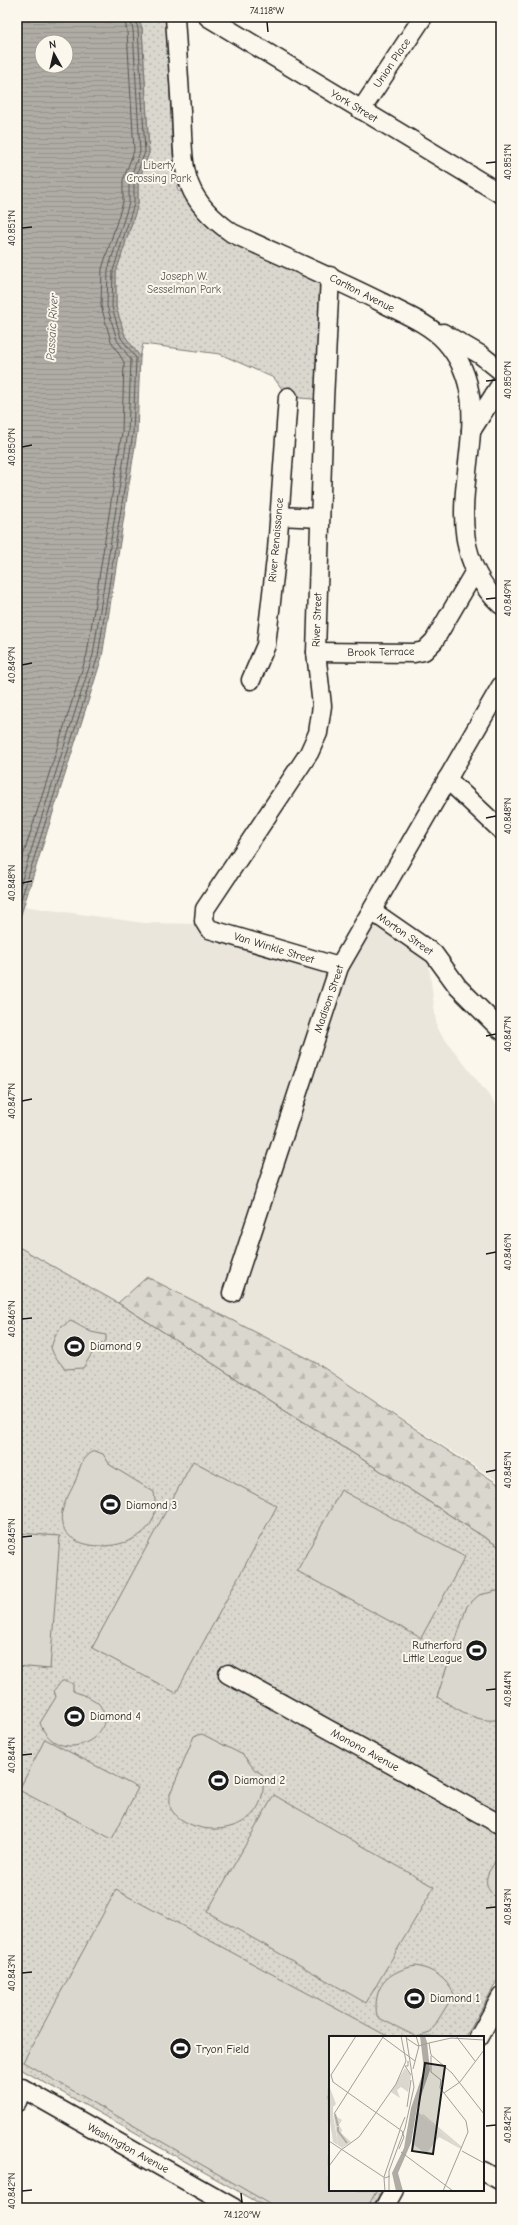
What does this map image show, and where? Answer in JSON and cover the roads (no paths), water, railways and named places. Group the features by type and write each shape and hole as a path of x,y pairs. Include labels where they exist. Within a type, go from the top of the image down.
{"street":[{"name":"Carlton Avenue","path":"175,17 182,161 194,194 204,209 217,223 232,233 330,276 423,323 444,340 455,354 464,371 470,390 472,408 463,508 467,547 475,571 501,605"},
{"name":"York Street","path":"208,17 501,194"},
{"name":"Union Place","path":"361,110 423,17"},
{"name":"River Street","path":"209,929 204,921 205,909 309,753 318,732 322,706 316,652 330,276"},
{"path":"423,323 451,337 481,355 501,371"},
{"path":"471,431 501,384"},
{"name":"River Renaissance","path":"252,680 266,645 279,516 288,397"},
{"path":"279,516 320,518"},
{"name":"Brook Terrace","path":"316,652 414,653 424,651 434,641 475,571"},
{"name":"Madison Street","path":"232,1293 339,967 501,686"},
{"path":"447,779 501,830"},
{"name":"Morton Street","path":"372,911 434,954 458,987 501,1030"},
{"name":"Van Winkle Street","path":"209,929 339,967"},
{"name":"Monona Avenue","path":"228,1674 501,1825"},
{"path":"480,2036 499,2003"},
{"name":"Washington Avenue","path":"20,2095 234,2208"},
{"path":"484,2173 501,2182"},
{"path":"384,2208 393,2191"}],"water":[{"name":"Passaic River","path":"17,17 138,17 142,28 149,153 138,182 138,204 116,272 116,307 125,336 140,357 137,433 102,657 17,927"}],"place":[{"name":"Diamond 9","path":"75,1346"},
{"name":"Diamond 3","path":"110,1505"},
{"name":"Rutherford Little League","path":"477,1651"},
{"name":"Diamond 4","path":"74,1716"},
{"name":"Diamond 2","path":"219,1780"},
{"name":"Diamond 1","path":"414,1998"},
{"name":"Tryon Field","path":"180,2049"}],"park label":[{"name":"Liberty Crossing Park","path":"159,171"},
{"name":"Joseph W. Sesselman Park","path":"184,282"}]}
